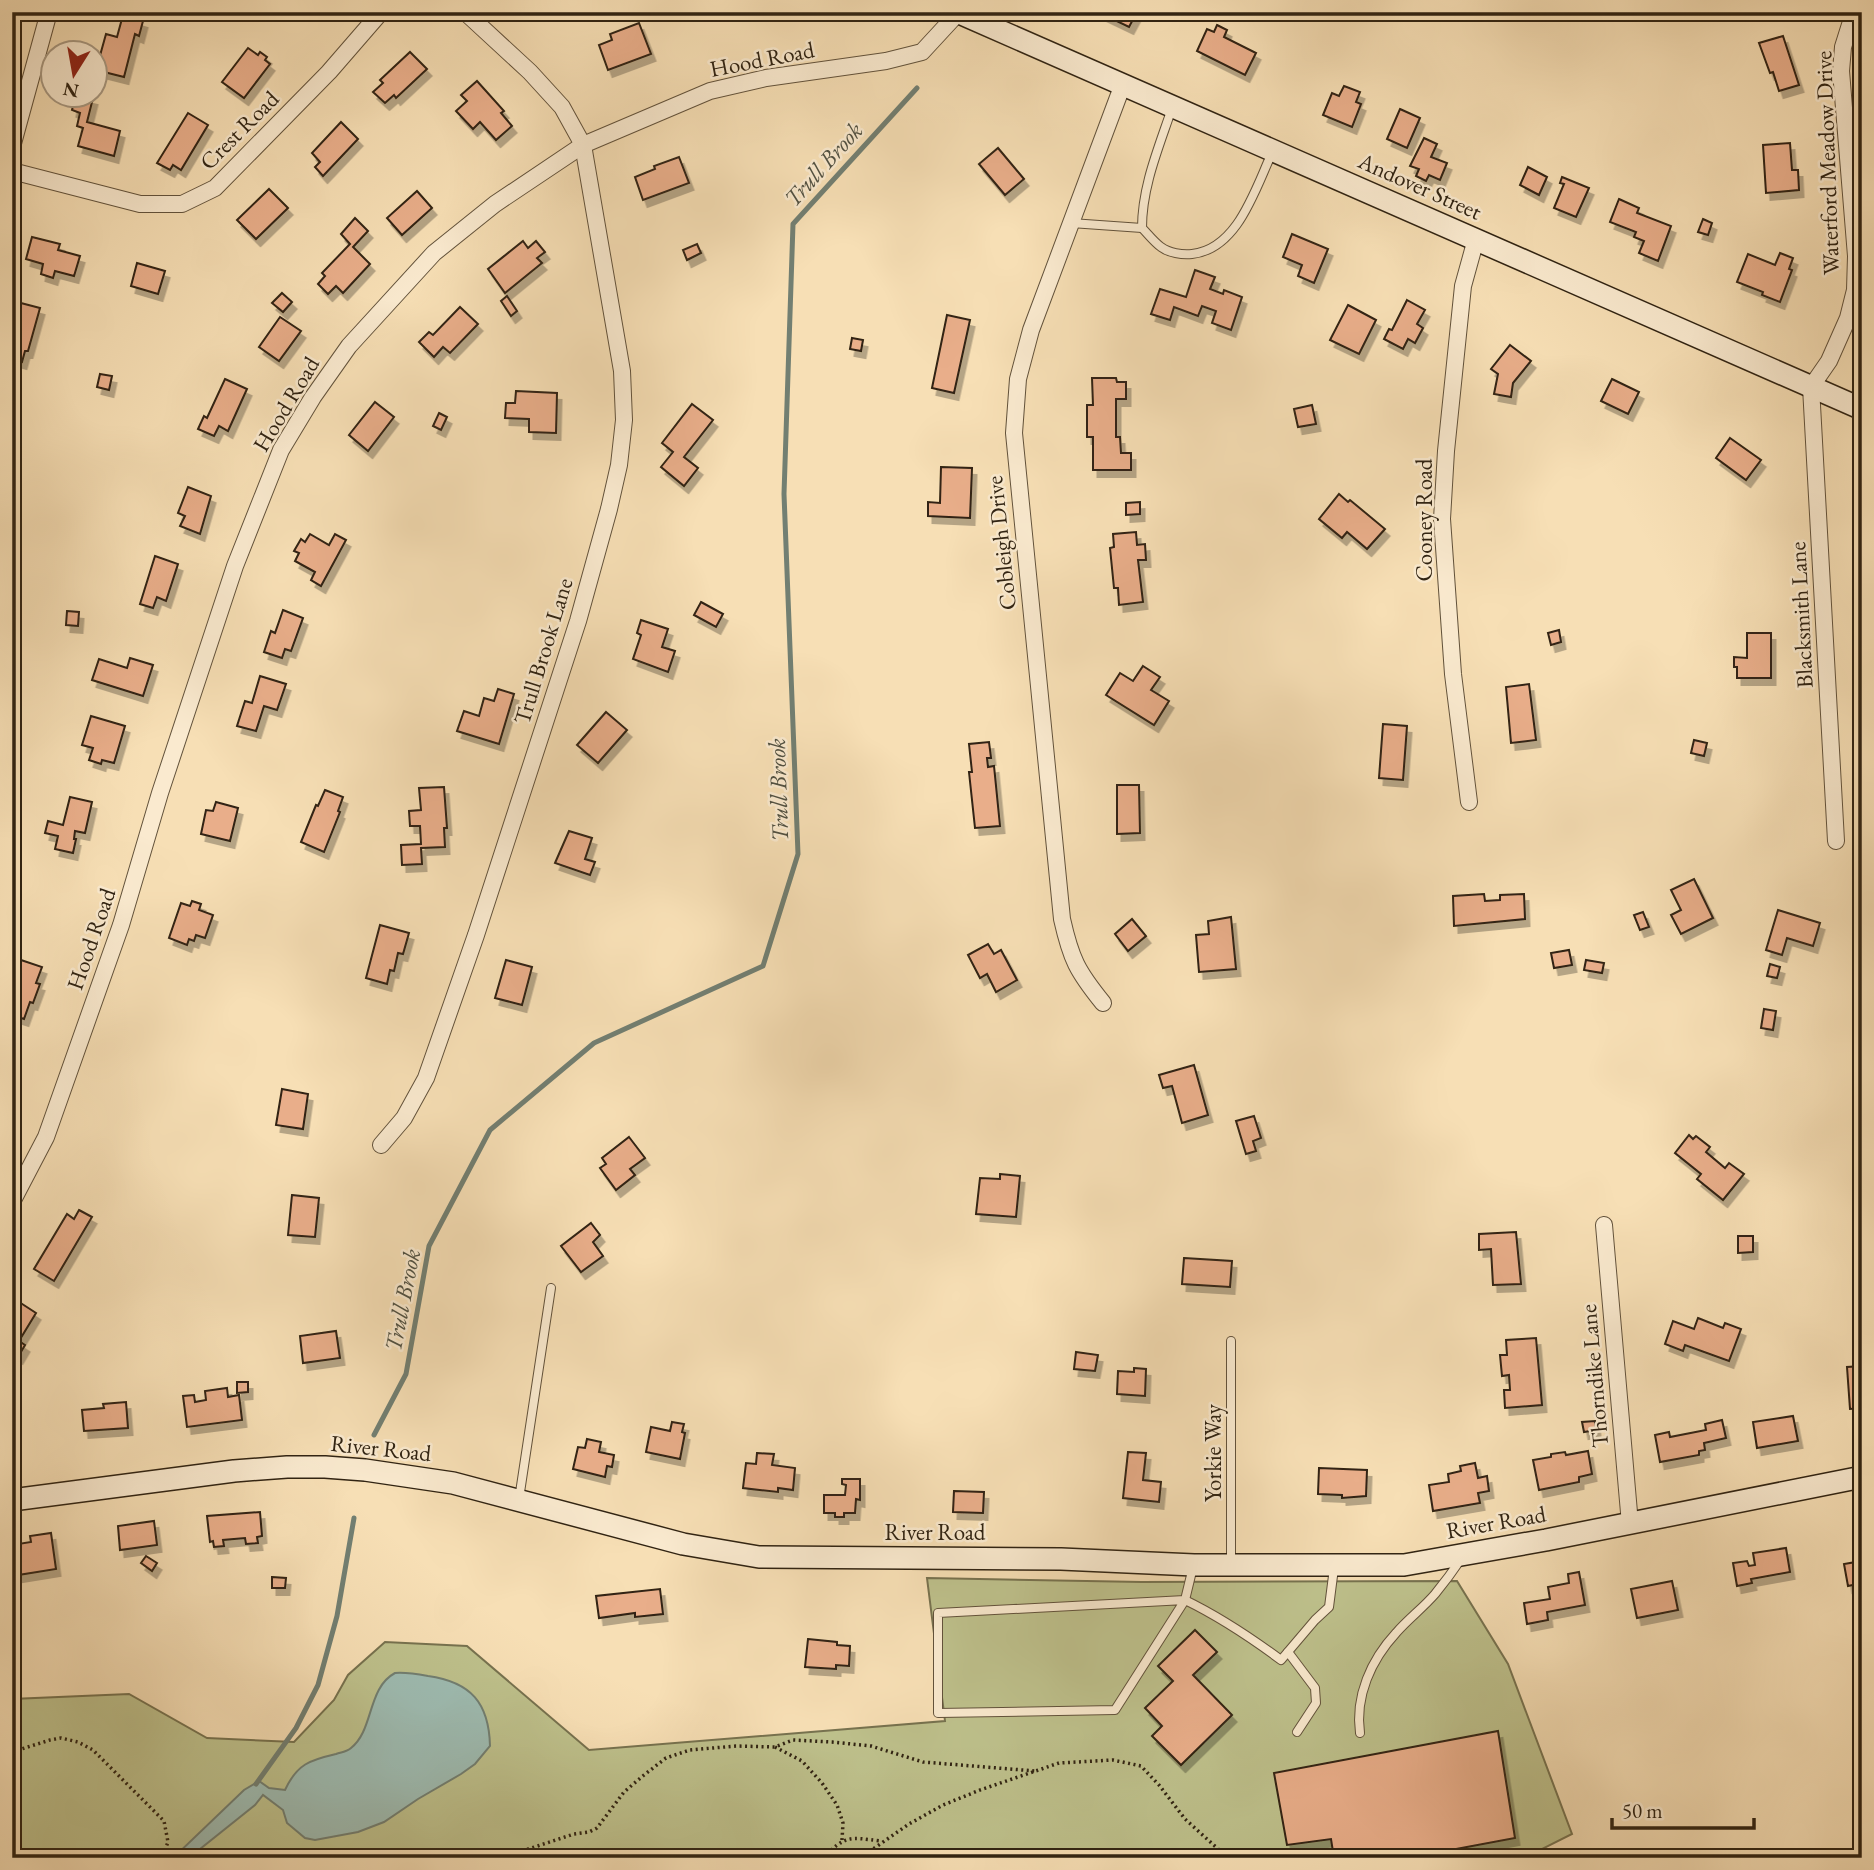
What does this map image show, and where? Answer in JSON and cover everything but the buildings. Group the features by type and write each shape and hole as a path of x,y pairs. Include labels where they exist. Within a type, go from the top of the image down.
{"main road":[{"name":"Andover Street","path":"957,12 1862,409"},
{"name":"River Road","path":"12,1500 234,1471 287,1467 339,1468 453,1483 683,1544 759,1557 1061,1559 1194,1565 1404,1565 1630,1524 1862,1477"}],"street":[{"path":"12,147 49,12"},
{"name":"Crest Road","path":"12,171 140,204 182,204 215,188 329,72 381,12"},
{"path":"465,12 530,72 562,107 583,145"},
{"name":"Hood Road","path":"12,1202 50,1124 121,925 160,793 235,566 281,450 349,345 433,253 495,204 583,145 710,91 766,78 886,61 922,52 957,12"},
{"name":"Waterford Meadow Drive","path":"1811,387 1834,351 1848,318 1855,290 1856,256 1841,71 1843,47 1854,12"},
{"name":"Cobleigh Drive","path":"1103,1003 1079,972 1070,952 1062,919 1014,433 1018,379 1031,330 1124,84"},
{"name":"Trull Brook Lane","path":"381,1145 404,1118 426,1078 467,961 578,621 619,465 624,420 622,372 583,145"},
{"name":"Cooney Road","path":"1469,802 1452,674 1442,519 1446,451 1463,286 1476,240"},
{"name":"Blacksmith Lane","path":"1811,387 1836,841"},
{"name":"Thorndike Lane","path":"1604,1225 1630,1524"}],"lane":[{"path":"1142,228 1145,190 1172,106"},
{"path":"1071,223 1142,228 1162,248 1182,255 1203,253 1222,241 1239,221 1273,150"},
{"path":"519,1500 551,1288"},
{"name":"Yorkie Way","path":"1231,1341 1231,1565"},
{"path":"1360,1732 1358,1721 1361,1691 1371,1670 1393,1635 1434,1596 1465,1554"},
{"path":"1194,1565 1185,1600 1115,1710 938,1713 938,1613 1185,1600 1243,1631 1281,1660 1329,1607 1335,1565"},
{"path":"1288,1652 1315,1688 1316,1703 1297,1732"}],"path":[{"path":"12,1752 61,1738 70,1739 93,1750 164,1821 168,1842 162,1858"},
{"path":"501,1858 597,1828 624,1792 666,1758 690,1750 715,1747 775,1747 793,1740 832,1742 871,1746 931,1763 1035,1771"},
{"path":"775,1747 802,1760 822,1783 840,1814 843,1824 842,1840"},
{"path":"860,1858 881,1841 943,1805 1059,1763 1113,1760 1140,1766 1159,1785 1185,1819 1228,1858"},
{"path":"823,1858 842,1840 856,1838 881,1841"}],"green space":[{"path":"927,1578 1142,1582 1457,1581 1508,1664 1572,1834 1524,1858 12,1858 12,1699 129,1694 207,1738 294,1742 334,1700 348,1675 385,1642 467,1646 589,1750 945,1721"}],"water":[{"path":"395,1673 412,1673 443,1679 456,1683 475,1697 486,1718 490,1746 475,1764 384,1822 358,1832 315,1840 305,1838 287,1823 283,1810 263,1795 255,1805 190,1857 173,1858 244,1790 259,1781 269,1788 285,1790 294,1774 305,1764 349,1749 364,1731 380,1689"}],"waterway":[{"name":"Trull Brook","path":"374,1435 406,1374 429,1246 490,1130 594,1043 763,966 798,854 784,494 793,224 917,88"},
{"name":"Trull Brook","path":"256,1784 296,1728 318,1685 337,1616 354,1518"}]}
